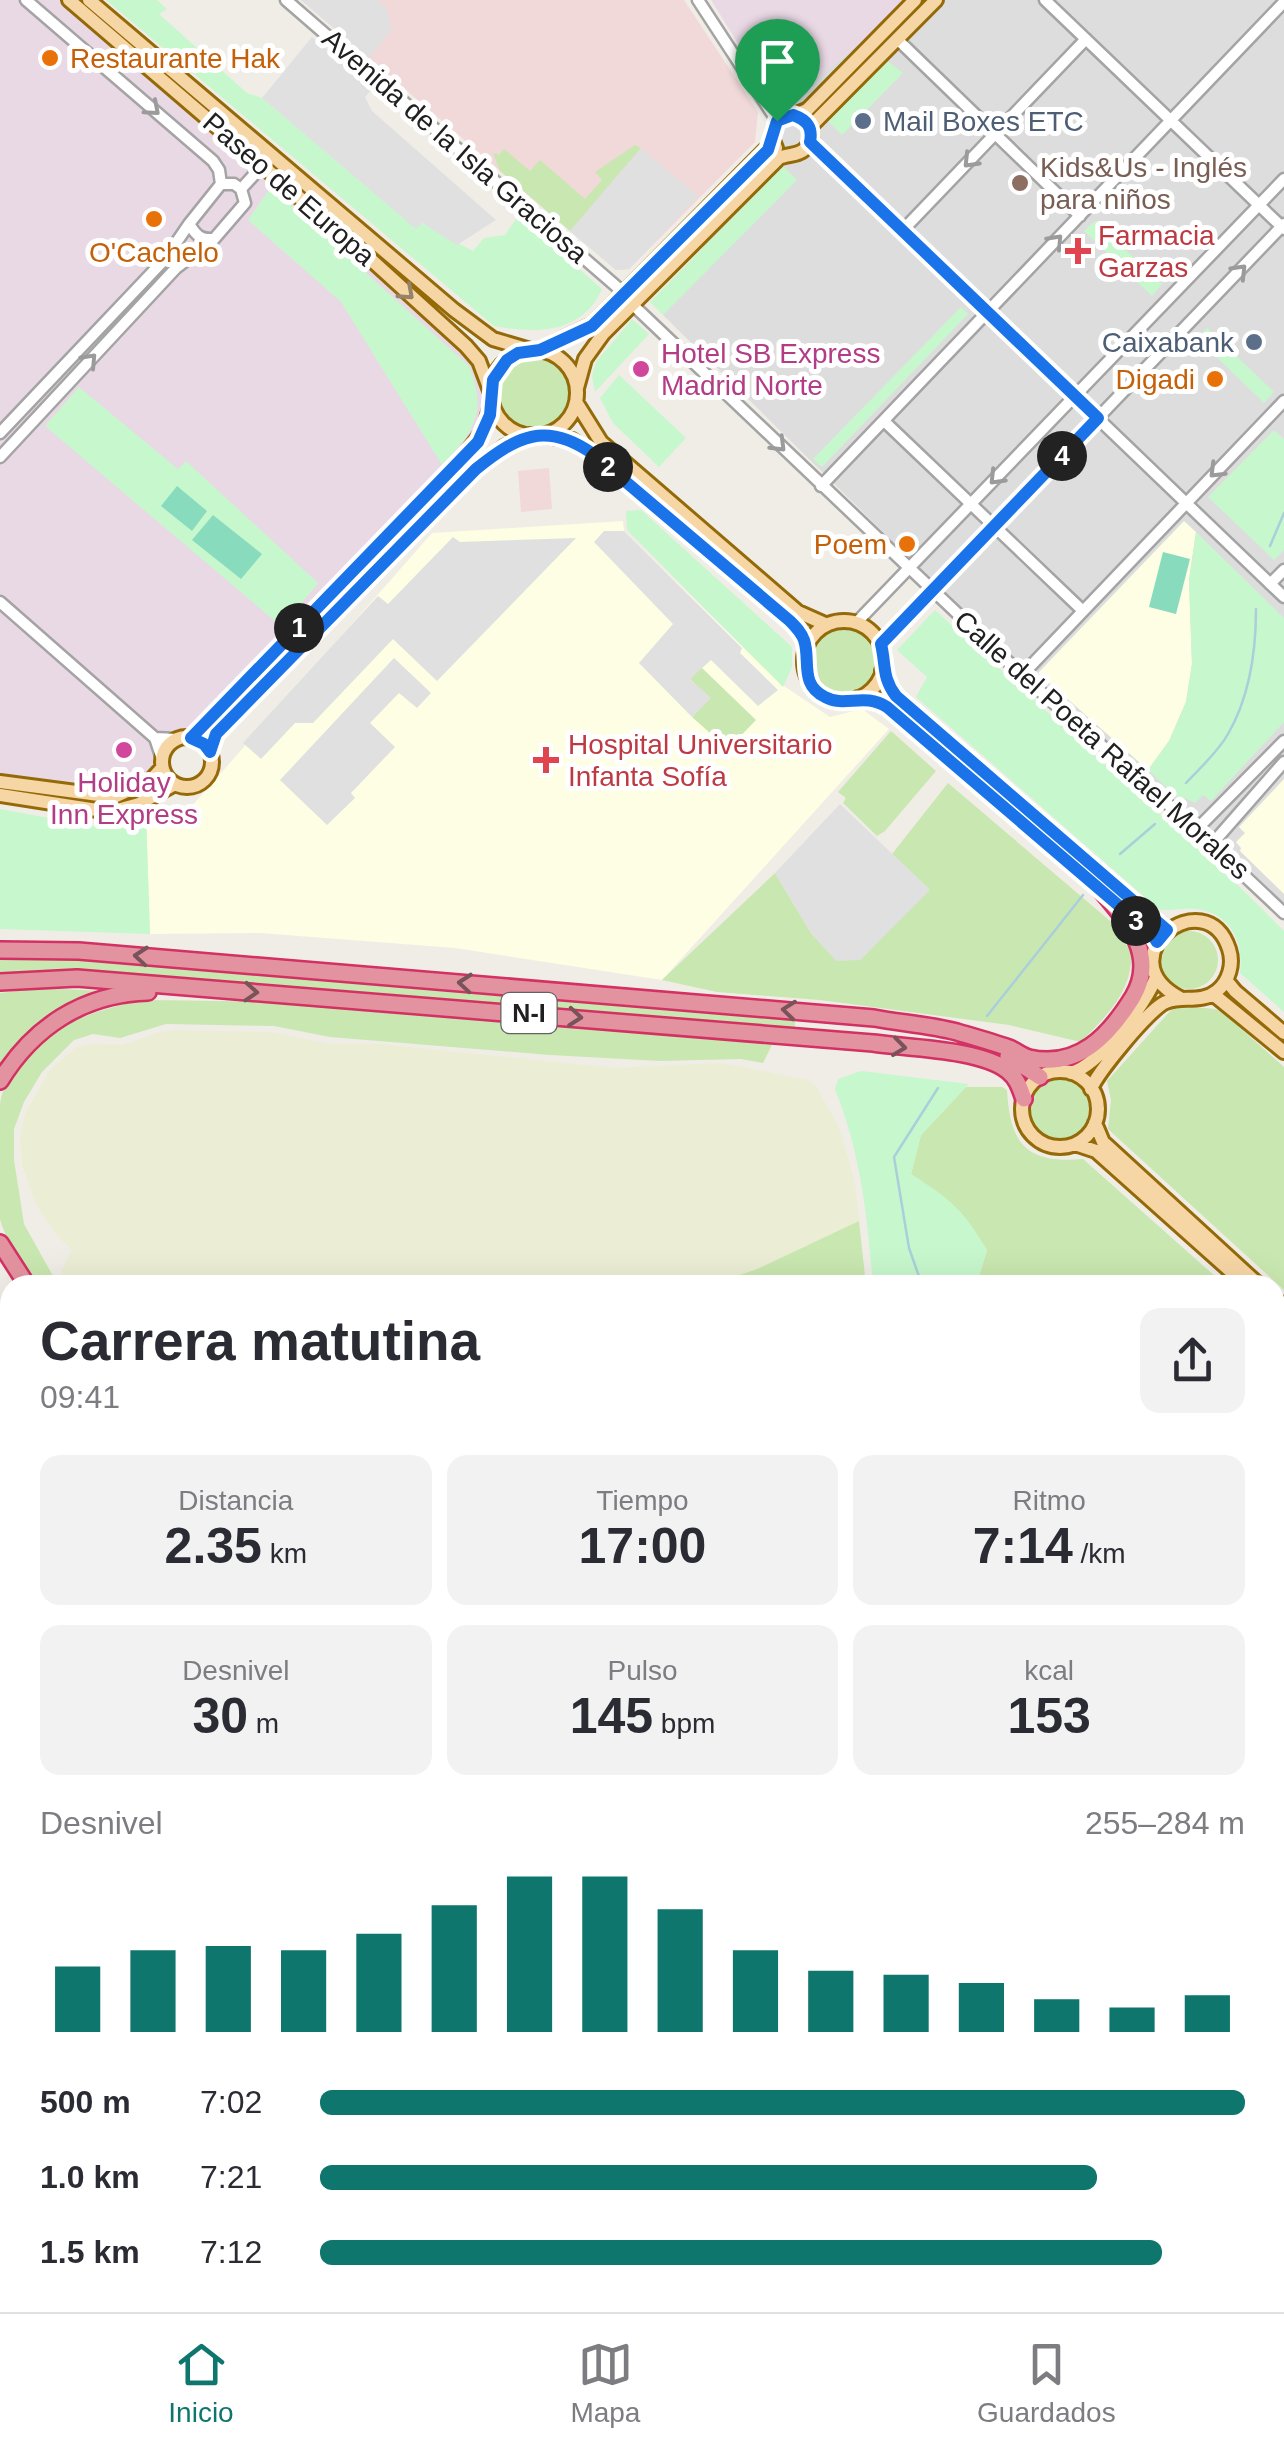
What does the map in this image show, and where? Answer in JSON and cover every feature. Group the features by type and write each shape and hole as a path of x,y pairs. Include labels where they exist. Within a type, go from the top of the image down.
{"highway":[{"path":"988,1042 1025,1057 1050,1061 1082,1054 1122,1016 1137,990 1142,964 1137,936 1100,889"},
{"name":"N-I","path":"8,949 874,1018 956,1032 988,1042 1040,1077"},
{"name":"N-I","path":"7,981 77,978 728,1029 952,1054 1001,1065 1012,1074 1024,1099"},
{"path":"0,1081 27,1043 64,1014 106,997 189,987"},
{"path":"0,1243 21,1275"}],"main road":[{"name":"Paseo de Europa","path":"69,0 466,346 480,361 492,397"},
{"name":"Paseo de Europa","path":"89,0 454,310 493,338 535,350"},
{"path":"787,154 773,142 772,129 777,121 808,110 915,0"},
{"path":"810,127 936,0"},
{"path":"0,795 110,812 139,804 175,784 191,787 203,781 211,766 210,752 216,734 476,469 504,447 563,424 577,395 585,359 596,342 779,158 798,154 810,142 810,127 804,119 793,115"},
{"path":"0,782 114,797 151,780 162,764 166,748 184,738 453,471 484,430 493,380 507,360 592,326 773,142"},
{"path":"535,350 565,362 602,442 798,612 825,624"},
{"path":"492,397 505,424 535,435 572,440 593,454 790,621 802,634 806,646 807,676 827,699 876,700 887,707 1157,942"},
{"path":"806,646 825,624 840,620 870,629 881,644 882,672 877,682 858,698"},
{"path":"882,672 896,696 1167,930"},
{"path":"184,738 204,744 210,752"},
{"path":"162,764 175,784"},
{"path":"1202,922 1222,934 1231,956 1226,980 1213,994 1192,1000 1180,998 1156,978 1152,960 1157,942 1167,930 1178,924 1202,922"},
{"path":"1072,1074 1090,1064 1149,996 1156,978"},
{"path":"1226,980 1284,1033"},
{"path":"1213,994 1284,1052"},
{"path":"1091,1088 1100,1072 1160,1004 1180,998"},
{"path":"1024,1099 1040,1077 1061,1072 1072,1074 1091,1088 1097,1104 1095,1124 1104,1143 1249,1275"},
{"name":"N-I","path":"1024,1099 1024,1123 1040,1142 1064,1147 1075,1144 1096,1151 1235,1275"},
{"path":"1075,1144 1095,1124"}],"street":[{"path":"26,0 214,161 221,184"},
{"name":"Avenida de la Isla Graciosa","path":"286,0 624,293"},
{"path":"698,0 777,121"},
{"path":"881,644 1283,226 1169,122 1046,0"},
{"path":"821,486 1284,2"},
{"path":"898,39 1080,216"},
{"path":"904,230 1086,40"},
{"path":"810,142 1284,597"},
{"path":"241,189 262,166"},
{"path":"857,622 1284,180"},
{"path":"0,433 166,258 221,184 241,189 245,203 214,239 176,268 0,457"},
{"path":"189,224 198,236 214,239"},
{"name":"Calle del Poeta Rafael Morales","path":"634,305 1022,675 1284,913"},
{"path":"44,390 53,400"},
{"path":"1022,675 1284,401"},
{"path":"884,422 1082,610"},
{"path":"1270,584 1284,570"},
{"path":"0,602 155,738 162,764"},
{"path":"155,738 184,738"},
{"path":"1196,830 1284,741"},
{"path":"1212,844 1284,762"}],"shaded area":[{"path":"0,0 69,0 466,345 491,393 484,430 191,738 177,739 166,749 151,780 114,797 0,782"},
{"path":"301,0 684,0 758,112 755,142 629,269 616,270"},
{"path":"301,0 377,0 386,7 392,29 369,59"},
{"path":"711,0 912,0 792,98 770,95"},
{"path":"912,0 1284,0 1284,913 1173,818 663,315 792,98"},
{"path":"312,37 373,88 365,97 372,111 496,220 457,245 422,223 416,229 262,98"},
{"path":"641,148 698,196 629,269 616,270 570,231"},
{"path":"549,468 552,509 521,512 518,471"},
{"name":"Hospital Universitario Infanta Sofía","path":"623,521 624,531 781,684 830,717 862,709 889,729 662,980 455,948 260,933 150,934 146,814 168,805 184,815 432,533"},
{"path":"1184,521 1196,532 1189,580 1192,664 1186,702 1169,741 1148,770 1038,673"},
{"path":"604,531 624,531 742,648 740,653 778,690 758,706 711,660 690,679 711,698 692,717 639,663 673,624 594,542"},
{"path":"453,537 460,542 576,538 437,681 393,639 313,723 295,723 261,759 243,743 378,596 388,604"},
{"path":"394,658 431,693 417,708 399,693 370,723 395,747 351,793 355,798 327,825 280,780"},
{"path":"1284,779 1284,894 1240,851 1236,842 1245,833 1239,827"},
{"path":"840,804 930,890 860,960 836,961 811,933 775,873"},
{"path":"160,1032 271,1032 328,1044 380,1044 615,1068 721,1063 808,1080 816,1086 840,1129 855,1183 859,1221 739,1275 64,1275 61,1271 72,1250 36,1205 22,1164 20,1138 25,1114 49,1071 75,1048 89,1044 123,1045"}],"green space":[{"path":"106,0 157,0 167,9 159,14 247,93 262,98 416,228 421,223 473,251 484,238 505,235 518,216 602,289 593,304 583,315 556,327 526,330 494,326"},
{"path":"887,61 903,73 842,135 828,121"},
{"path":"635,145 641,148 570,231 500,171 493,153 499,155 504,149 530,171 540,160 585,199 602,180 595,172"},
{"path":"783,166 797,180 663,315 650,302"},
{"path":"271,187 469,366 477,396 475,420 442,465 341,302 248,220"},
{"path":"1095,221 1162,284 1152,296 1084,231"},
{"path":"961,307 968,314 822,467 813,459"},
{"path":"632,319 649,334 595,392 592,376 596,362"},
{"path":"1207,328 1274,392 1264,403 1197,338"},
{"path":"535,356 561,367 572,393 561,419 535,430 509,419 498,393 509,367"},
{"path":"619,375 686,438 659,467 613,423 600,398"},
{"path":"79,387 178,469 186,461 318,583 282,627 45,426"},
{"path":"1274,430 1284,439 1284,550 1274,560 1208,497"},
{"path":"177,486 207,511 192,531 161,506"},
{"path":"641,510 792,647 792,667 783,687 627,530 626,511"},
{"path":"213,515 262,554 241,579 192,540"},
{"path":"1196,532 1284,618 1284,722 1211,801 1203,795 1195,803 1185,798 1181,801 1148,770 1169,741 1186,702 1192,664 1189,580"},
{"path":"1163,552 1190,559 1176,614 1149,607"},
{"path":"935,610 1284,931 1284,1012 1240,973 1238,942 1221,918 1202,910 1156,907 916,697 927,677 897,650"},
{"path":"845,629 868,638 877,661 868,684 845,693 822,684 813,661 822,638"},
{"path":"701,667 756,720 728,749 692,717 710,698 690,679"},
{"path":"891,731 936,771 877,836 843,803 846,798 838,792"},
{"path":"948,783 1116,926 1126,945 1131,945 1125,987 1111,1010 1081,1042 1009,1025 820,1000 717,992 662,980 775,873 811,933 836,960 860,960 929,889 892,854"},
{"path":"0,809 109,829 146,814 150,934 0,929"},
{"path":"1189,931 1210,939 1218,960 1210,981 1189,989 1168,981 1160,960 1168,939"},
{"path":"0,958 103,960 795,1016 795,1028 106,973 44,971 0,976"},
{"path":"43,988 103,991 29,1031 0,1064 0,993"},
{"path":"147,1000 284,1002 773,1043 763,1063 741,1059 660,1061 550,1055 330,1037 274,1026 166,1024 120,1038 93,1034 74,1040 42,1072 14,1129 14,1160 24,1224 52,1275 32,1275 0,1219 0,1104 7,1081 36,1044 56,1030 125,1004"},
{"path":"1173,1008 1221,1011 1284,1067 1284,1275 1268,1275 1108,1129 1111,1100 1107,1081"},
{"path":"861,1071 969,1084 921,1135 911,1174 936,1190 970,1224 987,1250 979,1275 872,1275 862,1185 835,1089 838,1079"},
{"path":"1060,1079 1081,1088 1090,1109 1081,1130 1060,1139 1039,1130 1030,1109 1039,1088"},
{"path":"966,1087 1002,1087 1007,1090 1012,1125 1025,1147 1048,1158 1083,1159 1214,1275 979,1275 987,1250 911,1174 921,1135"},
{"path":"859,1221 865,1275 739,1275"}],"waterway":[{"path":"1270,546 1284,513"},
{"path":"1186,783 1224,741 1236,719 1253,657 1256,609"},
{"path":"1120,854 1155,824"},
{"path":"987,1016 1083,895"},
{"path":"918,1275 909,1248 894,1157 938,1088"}],"place":[{"name":"Restaurante Hak","path":"50,58"},
{"name":"Mail Boxes ETC","path":"863,121"},
{"name":"Kids&Us - Inglés para niños","path":"1020,183"},
{"name":"O'Cachelo","path":"154,219"},
{"name":"Farmacia Garzas","path":"1078,251"},
{"name":"Caixabank","path":"1254,342"},
{"name":"Hotel SB Express Madrid Norte","path":"641,369"},
{"name":"Digadi","path":"1215,379"},
{"name":"Poem","path":"907,544"},
{"name":"Holiday Inn Express","path":"124,750"},
{"name":"Hospital Universitario Infanta Sofía","path":"546,760"}],"route":[{"path":"793,115 804,119 812,134 810,142 1098,418 881,644 882,672 896,696 1167,930 1157,942 887,707 876,700 838,701 821,695 807,676 802,634 790,621 593,454 572,440 558,437 530,436 504,447 476,469 216,734 210,752 191,738 478,442 490,415 493,380 507,360 592,326 768,150 777,121 793,115"}]}
